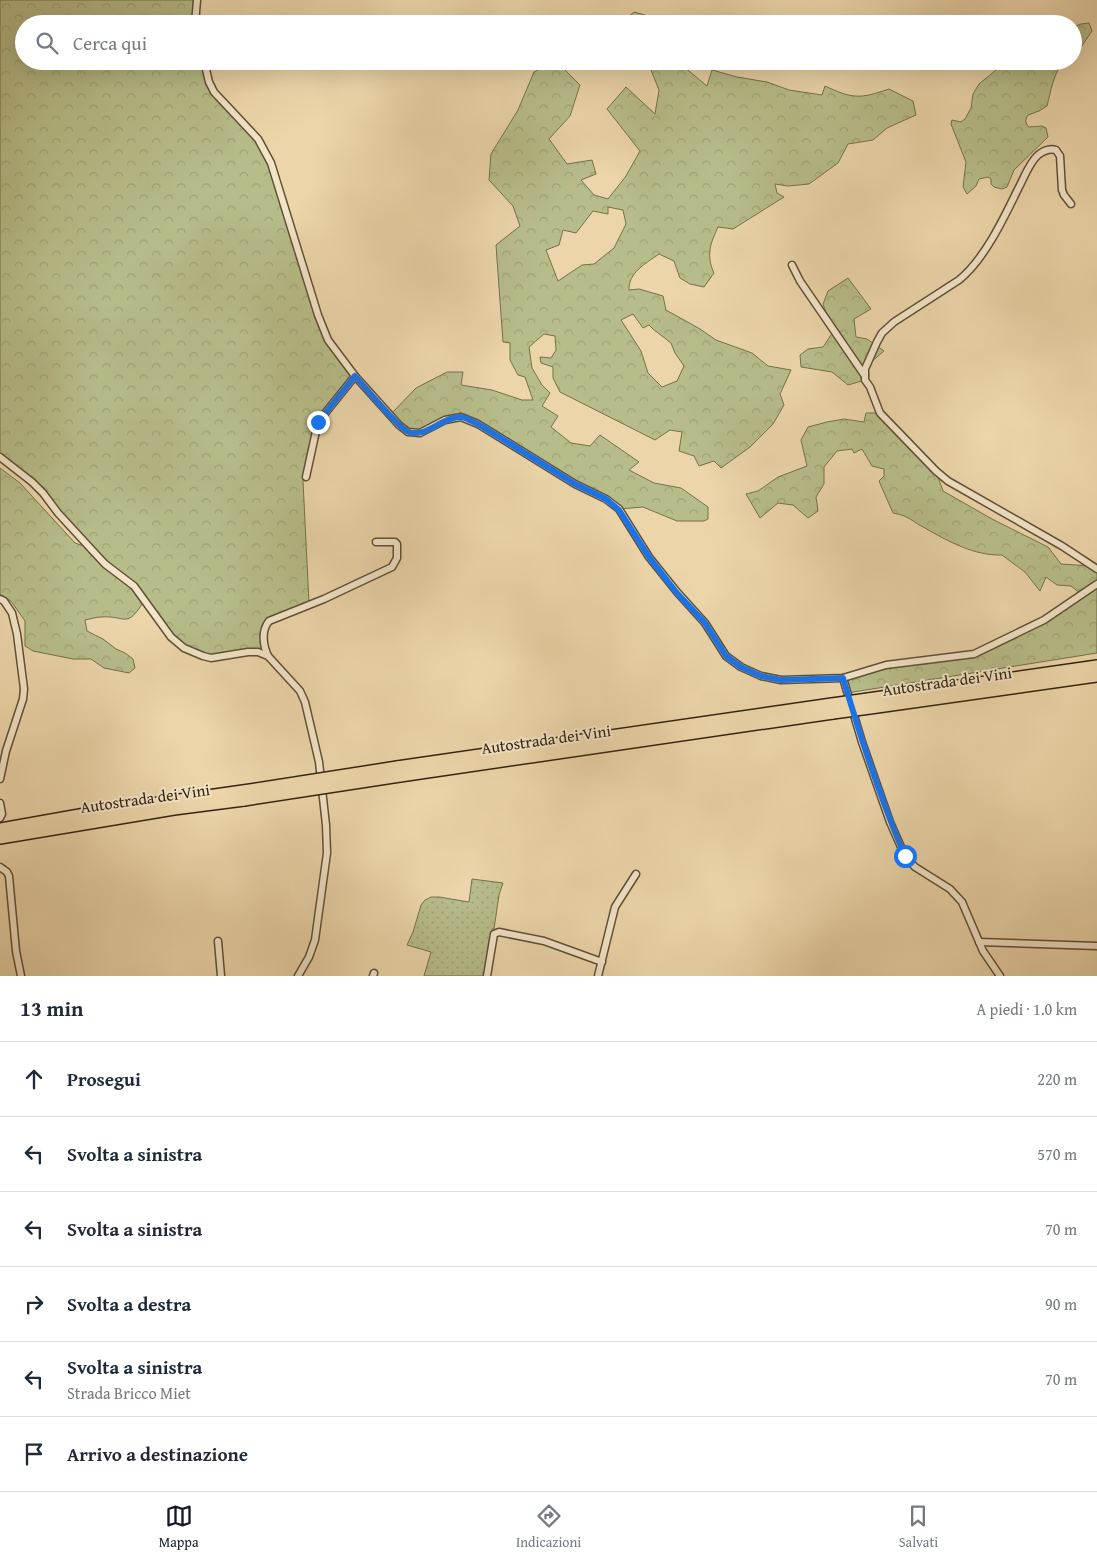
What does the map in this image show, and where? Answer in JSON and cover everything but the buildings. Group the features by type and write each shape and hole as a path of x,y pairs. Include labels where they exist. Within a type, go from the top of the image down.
{"highway":[{"name":"Autostrada dei Vini","path":"869,704 1097,666"},
{"name":"Autostrada dei Vini","path":"0,829 93,813 244,795 833,709 1097,676"},
{"name":"Autostrada dei Vini","path":"0,838 174,809 244,795"}],"street":[{"path":"196,15 197,0"},
{"path":"206,70 214,92 258,139 272,163 318,315 328,340 355,376 399,425 408,432 420,433 445,420 461,417 478,424 575,484 606,499 619,510 649,557 676,592 705,623 726,656 741,667 761,676 781,680 843,678 886,665 974,654 1044,620 1097,584"},
{"path":"865,376 869,357 882,333 894,322 959,280 978,262 1031,164 1039,154 1048,149 1056,150 1060,156 1062,190 1071,204"},
{"path":"792,265 800,281 865,376 880,413 936,471 948,482 1038,532 1097,569"},
{"path":"306,477 318,422 355,376"},
{"path":"0,457 43,493 58,513 105,564 134,586 171,637 184,648 211,658 248,652 258,652 268,656"},
{"path":"298,976 315,940 327,853 326,825 319,762 305,702 300,691 268,656 264,647 266,625 269,621 324,599 392,567 397,558 397,544 394,542 376,542"},
{"path":"0,599 4,600 12,613 18,634 24,689 23,699 6,751 0,779"},
{"path":"843,678 862,742 890,822 905,856 915,868 950,889 962,902 983,951 1000,976"},
{"path":"0,803 2,814 0,818"},
{"path":"0,867 9,876 16,951 21,976"},
{"path":"598,976 616,907 636,874"},
{"path":"487,976 494,934 499,932 544,941 602,962"},
{"path":"218,941 221,976"},
{"path":"979,942 1097,946"}],"green space":[{"path":"0,0 197,0 196,15 15,15 15,70 206,70 209,82 258,139 271,163 328,340 355,376 318,422 303,481 309,603 268,619 262,648 258,652 211,658 184,648 144,601 129,618 101,617 85,620 87,631 133,659 135,668 129,673 104,668 91,659 73,659 33,651 25,646 25,621 11,601 0,594 0,468 20,483 75,543 84,546 86,544 43,493 0,457"},
{"path":"634,12 644,15 631,15"},
{"path":"1089,23 1092,31 1082,46 1082,24"},
{"path":"538,70 565,70 580,85 570,116 549,139 567,164 592,160 596,174 581,180 594,195 608,199 626,176 640,151 607,109 626,87 655,114 659,90 651,70 688,70 707,86 712,70 737,77 767,82 789,90 822,95 825,86 857,96 871,95 889,89 913,101 916,115 887,128 873,140 848,144 838,163 809,184 788,186 775,184 777,193 784,197 733,229 718,227 710,250 710,261 714,273 704,287 690,284 680,278 674,261 659,254 639,269 631,278 629,290 639,289 663,296 666,310 716,340 752,353 768,366 791,370 780,394 784,405 773,424 750,447 721,468 714,461 699,466 694,456 679,451 682,432 670,430 655,440 560,392 553,378 553,367 541,363 540,357 551,358 556,350 555,336 544,334 529,347 532,368 542,385 550,393 542,406 558,416 551,427 571,443 590,446 600,435 639,462 629,470 654,483 681,488 708,507 708,519 704,521 677,521 643,507 619,509 461,417 420,433 408,432 390,415 416,388 447,372 463,372 461,385 492,390 522,400 533,400 525,377 518,375 510,360 510,343 503,342 496,245 520,226 513,206 489,180 491,154 518,110 534,72","holes":["608,207 623,210 626,224 614,248 594,264 582,265 558,281 546,250 559,245 563,230 576,233 593,211 608,214","633,314 643,328 649,325 671,343 684,366 677,381 662,387 648,373 641,351 621,320"]},
{"path":"996,70 1058,70 1047,106 1028,115 1026,120 1029,127 1042,126 1046,128 1048,137 1014,170 1007,187 1002,189 994,187 991,184 991,179 988,177 979,179 976,186 967,194 963,187 966,162 951,124 952,120 961,122 965,119 971,108 973,94 979,84"},
{"path":"848,278 871,309 854,319 856,337 867,339 884,351 864,368 865,380 848,385 832,372 801,367 800,355 808,349 823,347 833,332 823,304 828,291"},
{"path":"866,413 880,413 936,471 943,491 992,519 1048,547 1061,564 1092,566 1097,569 1097,653 847,693 843,678 886,665 974,654 1044,620 1081,594 1071,586 1057,585 1046,577 1040,591 1025,572 1002,555 982,553 962,547 907,517 893,513 879,481 884,476 884,469 872,466 862,449 854,453 852,449 837,451 824,467 824,484 816,497 818,511 808,518 793,505 778,503 760,518 746,494 758,491 778,477 807,466 801,440 808,427 844,419 864,422"},
{"path":"472,879 503,883 499,895 494,929 492,929 485,976 424,976 431,952 407,945 421,905 431,897 469,902"}],"route":[{"path":"318,422 355,376 399,425 408,432 420,433 445,420 461,417 478,424 575,484 606,499 619,510 649,557 676,592 705,623 726,656 741,667 761,676 781,680 843,678 862,742 890,822 905,856"}]}
